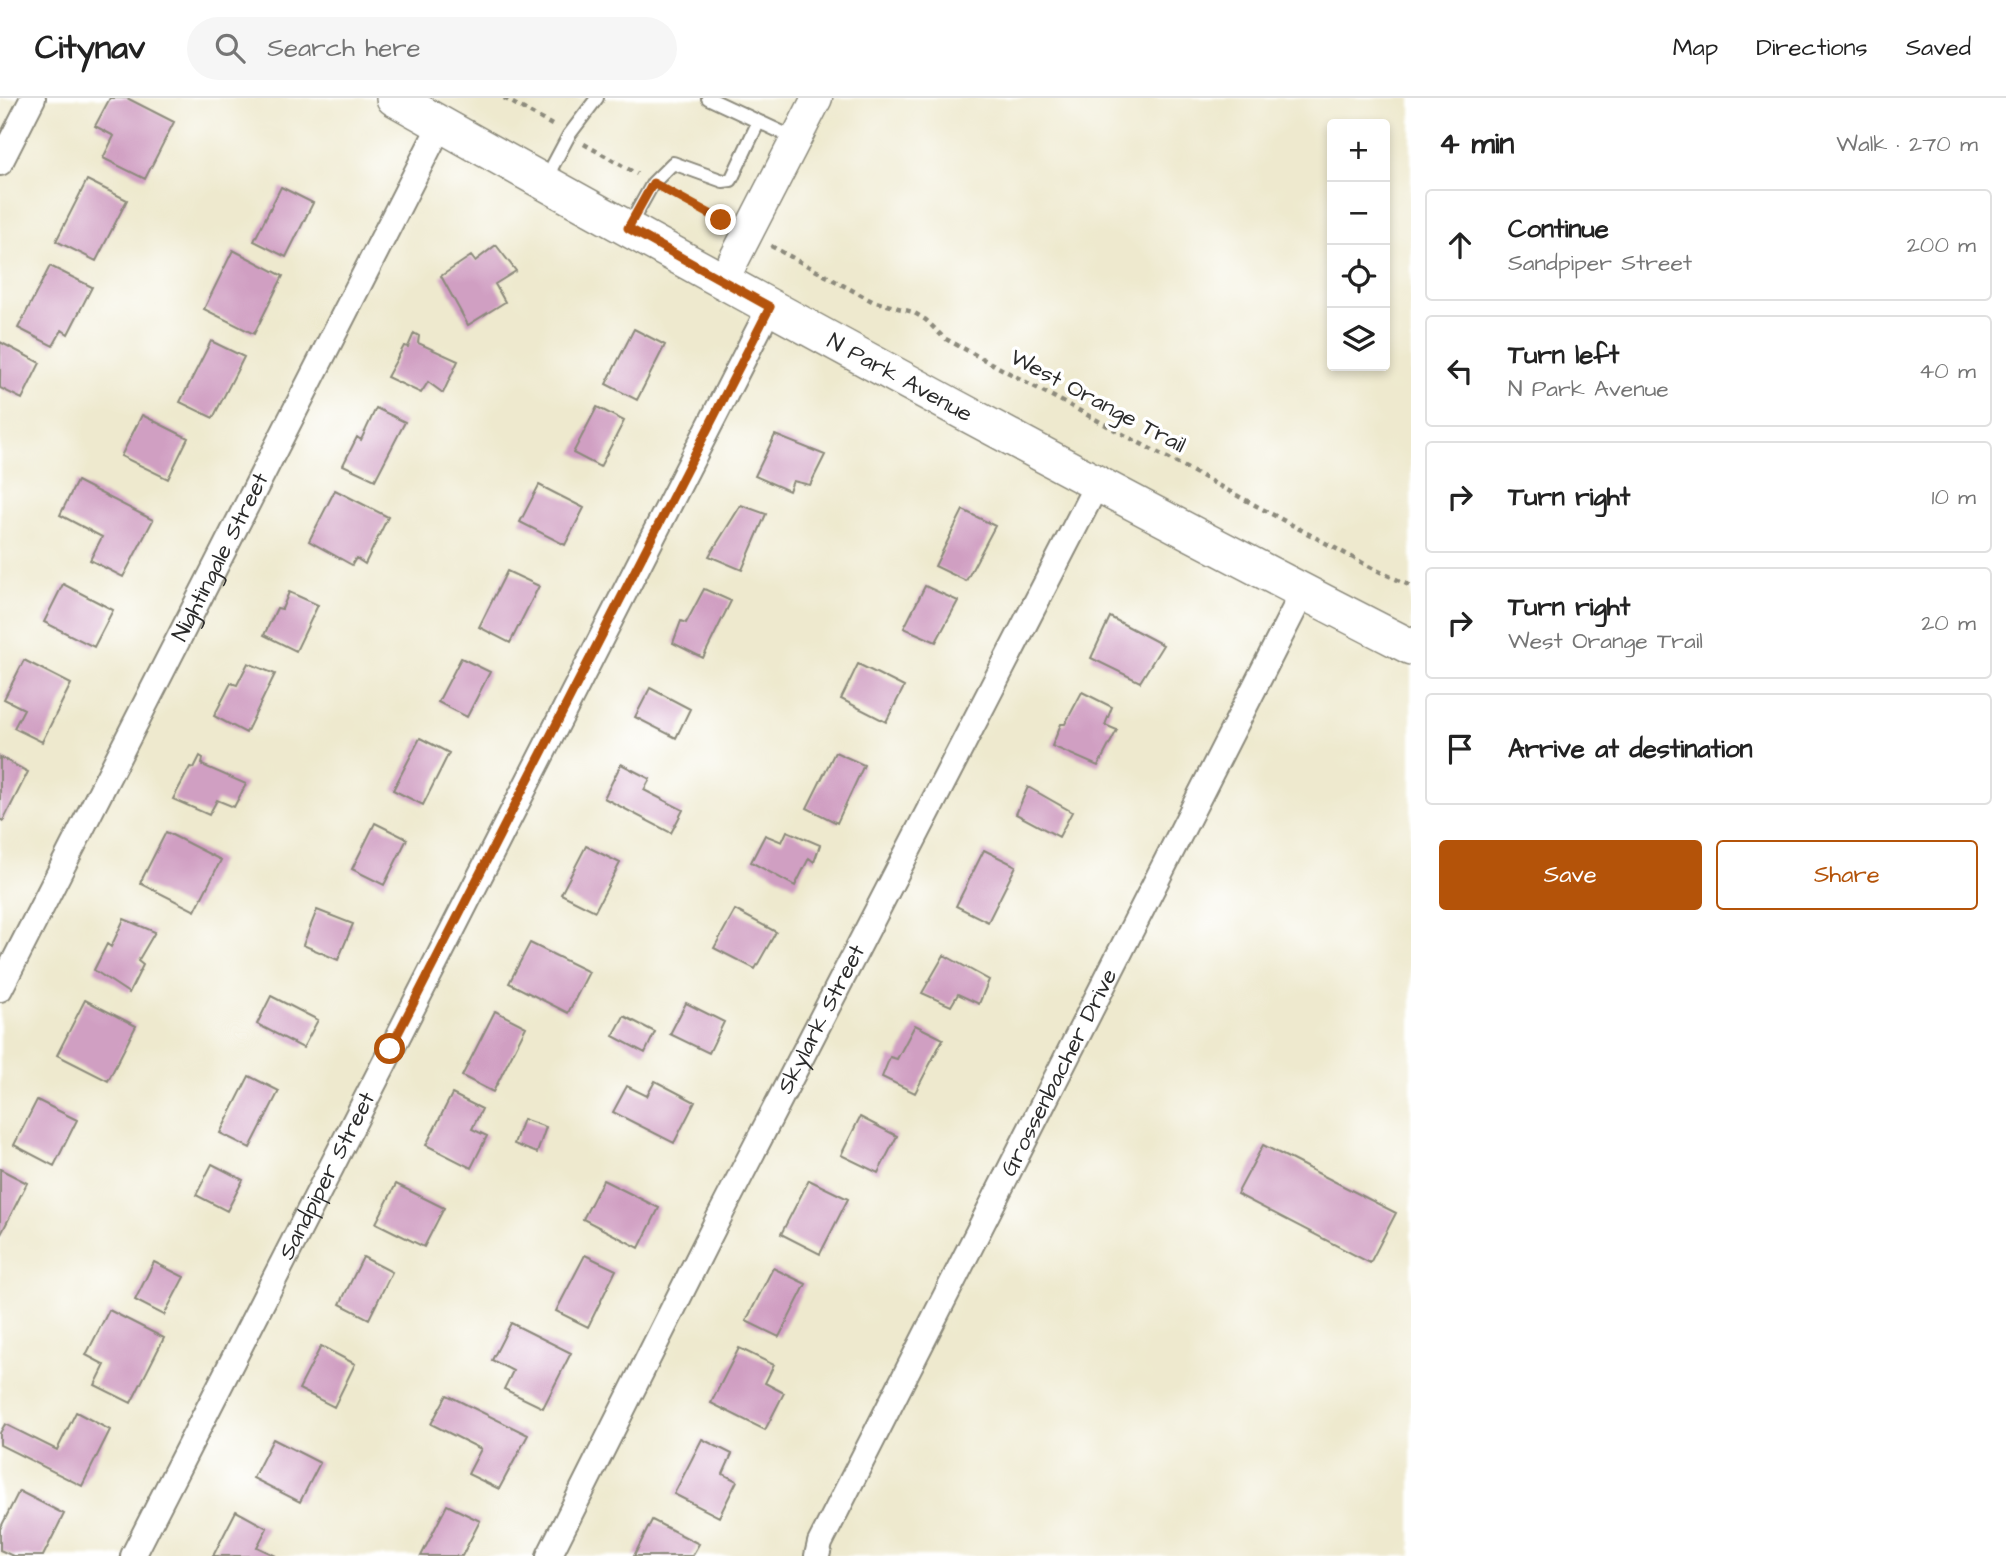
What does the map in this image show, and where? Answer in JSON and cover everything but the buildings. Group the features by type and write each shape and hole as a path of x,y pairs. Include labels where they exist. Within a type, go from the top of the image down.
{"main road":[{"name":"N Park Avenue","path":"394,98 770,307 1097,484 1411,647"}],"street":[{"path":"0,163 33,98"},
{"path":"723,281 817,98"},
{"name":"Nightingale Street","path":"0,989 441,124"},
{"name":"Sandpiper Street","path":"133,1556 770,307"},
{"name":"Skylark Street","path":"548,1556 714,1227 1097,484"},
{"name":"Grossenbacher Drive","path":"817,1556 820,1543 1303,592"}],"lane":[{"path":"544,182 569,135 597,98"},
{"path":"708,98 796,139"},
{"path":"628,228 653,183 673,163 723,181 731,180 758,123"}],"path":[{"path":"504,98 721,220"},
{"name":"West Orange Trail","path":"771,246 872,301 914,312 955,345 1411,586"}],"route":[{"path":"390,1049 770,307 628,228 653,183 721,220"}]}
